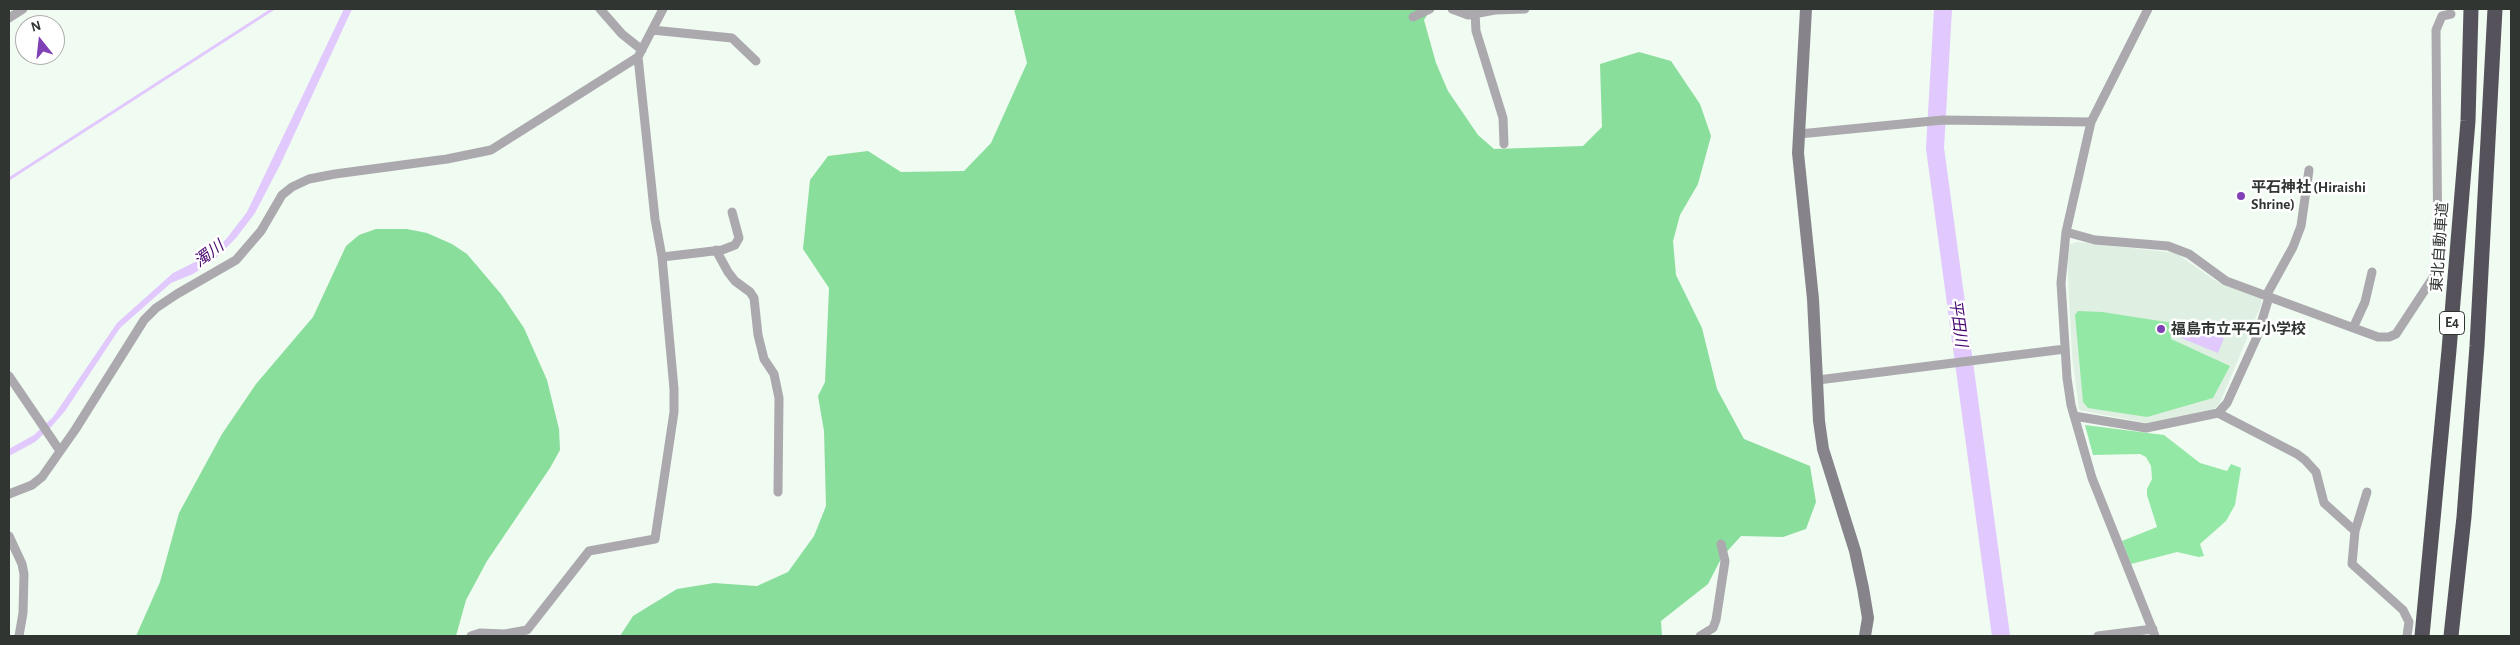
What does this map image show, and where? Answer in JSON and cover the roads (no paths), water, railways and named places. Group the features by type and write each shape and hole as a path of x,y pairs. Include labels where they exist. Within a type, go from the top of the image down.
{"highway":[{"name":"東北自動車道","path":"2422,636 2448,370 2468,121 2471,9"},
{"name":"E4","path":"2451,636 2464,517 2477,346 2495,9"}],"street":[{"path":"9,18 24,9"},
{"path":"471,636 480,633 505,634 526,630 589,551 655,539 674,412 662,257 655,218 640,54 600,9"},
{"path":"9,494 32,485 42,476 144,320 156,308 177,294 236,260 261,231 282,195 292,187 309,179 447,159 491,150 640,54 662,9"},
{"path":"1413,17 1430,9"},
{"path":"1452,9 1468,15 1525,9"},
{"path":"1806,9 1798,154 1818,380 1819,421 1823,449 1857,560 1868,618 1865,636"},
{"path":"2098,636 2154,632 2092,478 2074,416 2067,378 2061,283 2066,232 2091,122 2148,9"},
{"path":"1475,13 1476,31 1503,118 1504,144"},
{"path":"2066,232 2104,241 2168,246 2189,254 2226,281 2378,337 2389,337 2396,334 2438,270 2436,30 2442,16 2451,14"},
{"path":"652,30 732,38 756,61"},
{"path":"1800,134 1942,120 2091,122"},
{"path":"2074,416 2146,428 2218,413 2227,403 2257,336 2267,296 2293,247 2301,226 2309,170"},
{"path":"662,257 733,246 739,240 732,212"},
{"path":"716,250 735,281 750,292 754,298 758,335 764,359 774,374 779,398 778,492"},
{"path":"2353,328 2365,302 2372,272"},
{"path":"1818,380 2065,349"},
{"path":"9,376 60,451"},
{"path":"2218,413 2305,460 2316,472 2324,503 2355,530"},
{"path":"2367,492 2355,530 2352,564 2403,610 2408,622 2407,636"},
{"path":"9,536 22,564 24,574 23,613 19,636"},
{"path":"1700,636 1713,628 1716,620 1725,561 1721,544"}],"waterway":[{"path":"9,179 273,9"},
{"name":"平田川","path":"1943,9 1935,148 2001,636"}],"place":[{"name":"平石神社 (Hiraishi Shrine)","path":"2241,196"},
{"name":"福島市立平石小学校","path":"2161,329"}],"water label":[{"name":"濁川","path":"209,254"}]}
